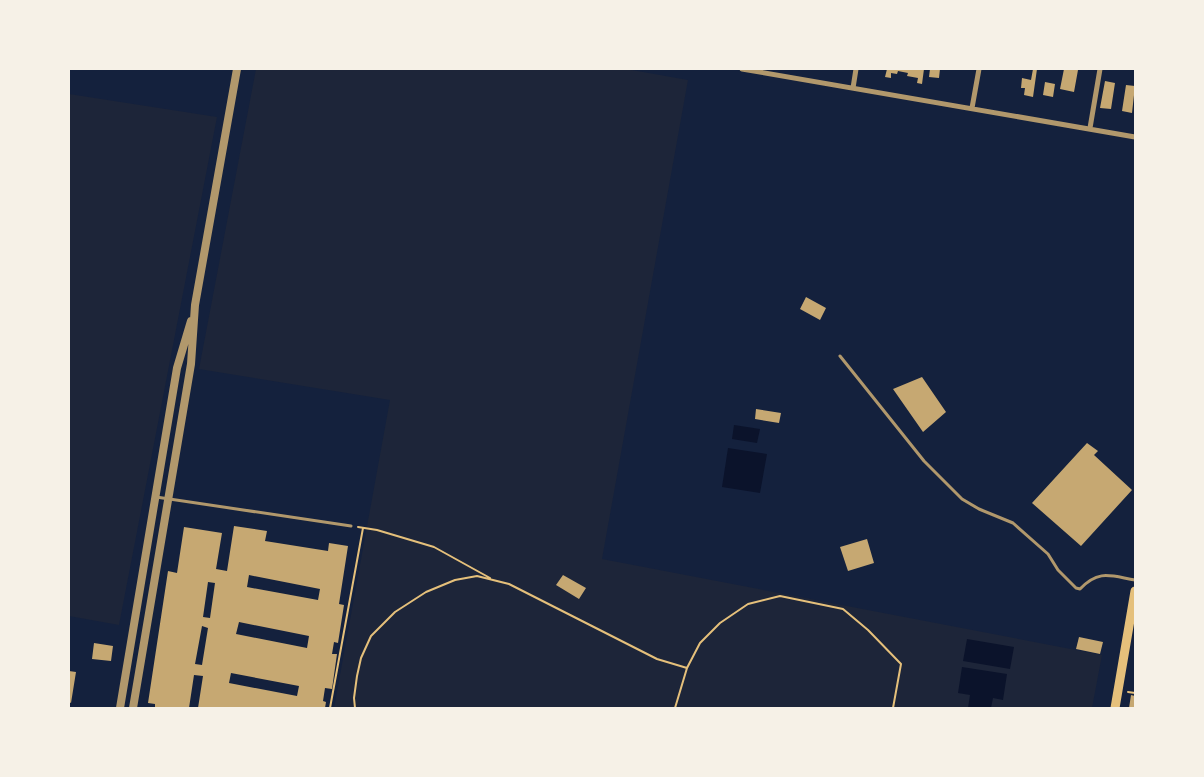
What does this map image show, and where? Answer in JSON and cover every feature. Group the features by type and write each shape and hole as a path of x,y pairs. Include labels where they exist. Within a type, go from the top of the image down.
{"main road":[{"path":"1115,708 1135,594"}],"street":[{"path":"120,708 177,368 195,305 237,69"},
{"path":"742,69 1135,137"},
{"path":"853,88 856,69"},
{"path":"972,108 979,69"},
{"path":"1090,128 1100,69"},
{"path":"133,708 191,364 195,305"}],"lane":[{"path":"840,356 924,461 962,499 979,509 1013,523 1048,554 1058,570 1076,588 1080,589 1089,579 1101,575 1135,580"},
{"path":"155,497 351,526"}],"path":[{"path":"351,526 378,530 434,547 492,580"},
{"path":"330,708 363,528"},
{"path":"356,708 354,698 361,658 371,636 395,612 426,592 455,580 478,576 510,584 657,659 687,668"},
{"path":"675,708 687,668 700,643 720,623 748,604 780,596 843,609 868,630 901,664 893,708"}],"shaded area":[{"path":"256,69 626,69 688,80 602,559 1102,655 1092,708 334,708 390,400 199,369"},
{"path":"69,94 217,117 119,625 69,616"},
{"path":"734,425 760,429 757,443 732,439"},
{"path":"728,448 767,454 760,493 722,487"},
{"path":"967,639 1014,647 1010,669 963,661"},
{"path":"962,667 1007,674 1003,700 993,698 991,708 968,708 970,695 958,693"}],"building":[{"path":"887,69 924,69 922,84 917,83 918,78 907,76 908,73 898,71 897,74 891,73 891,78 885,77"},
{"path":"930,69 940,69 939,78 929,77"},
{"path":"1033,69 1037,69 1033,97 1024,95 1025,88 1021,88 1022,78 1031,80"},
{"path":"1064,69 1078,70 1074,92 1060,89"},
{"path":"1105,81 1115,83 1111,109 1100,108"},
{"path":"1045,82 1055,84 1053,97 1043,95"},
{"path":"1126,85 1135,86 1132,113 1122,111"},
{"path":"806,297 826,308 820,320 800,309"},
{"path":"922,377 946,412 923,432 893,389"},
{"path":"756,409 781,413 779,423 755,419"},
{"path":"1087,443 1098,451 1094,455 1132,490 1081,546 1032,503"},
{"path":"234,526 267,531 265,541 328,551 329,543 348,546 339,604 344,605 338,643 334,642 332,654 337,654 332,689 325,688 323,701 326,702 325,708 198,708 203,676 194,675 189,708 155,708 155,704 148,703 168,571 177,573 184,527 222,533 216,569 227,571","holes":["249,575 320,589 318,600 247,587","208,582 215,583 210,618 203,617","239,622 309,636 307,648 236,634","202,626 208,628 202,665 195,664","231,673 299,686 297,696 229,683"]},
{"path":"867,539 874,563 848,571 840,547"},
{"path":"563,575 586,588 579,599 556,585"},
{"path":"1079,637 1103,642 1100,654 1076,649"},
{"path":"94,643 113,646 111,661 92,659"},
{"path":"69,671 76,672 71,703 69,702"},
{"path":"1131,695 1135,696 1135,708 1129,708"}]}
